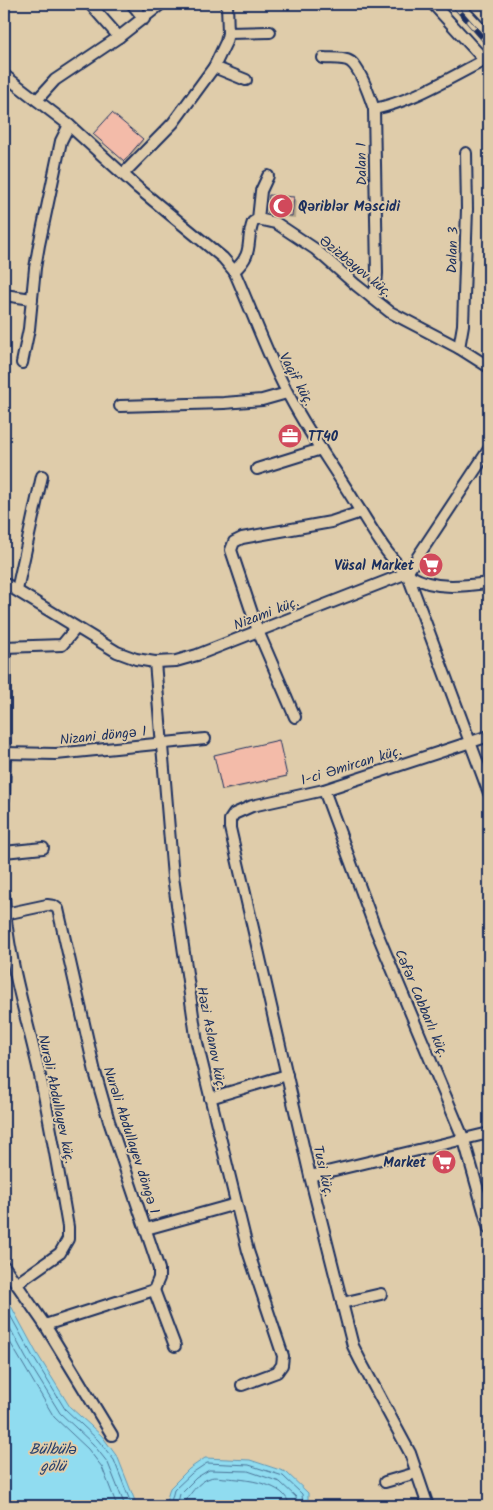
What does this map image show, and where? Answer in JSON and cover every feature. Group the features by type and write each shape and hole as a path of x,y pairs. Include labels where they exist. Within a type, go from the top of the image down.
{"street":[{"path":"90,4 119,37"},
{"path":"132,4 144,19"},
{"path":"37,100 55,80 119,37 161,4"},
{"path":"123,174 173,123 214,66 226,42 228,33 227,4"},
{"path":"374,109 390,106 407,99 487,62 433,4"},
{"path":"474,4 489,20"},
{"path":"228,33 270,32"},
{"name":"Dalan 1","path":"323,58 341,59 350,62 364,83 374,109 377,273 376,287 372,298"},
{"path":"214,66 246,80"},
{"name":"Vaqif küç.","path":"4,75 69,125 159,206 223,258 234,272 262,342 287,392 321,449 394,562 407,573 489,793"},
{"path":"22,364 32,298 34,268 61,141 69,125"},
{"name":"Dalan 3","path":"460,348 463,325 468,209 466,153"},
{"path":"234,272 247,257 251,227 254,220 258,219 261,191 268,176"},
{"name":"Əzizbəyov küç.","path":"258,219 276,224 315,249 390,312 460,348 489,368"},
{"path":"4,295 32,298"},
{"path":"120,406 234,403 262,400 287,392"},
{"path":"257,469 321,449"},
{"path":"489,449 407,573 422,581 442,586 470,586 489,583"},
{"path":"17,590 42,476"},
{"path":"295,717 258,631 231,550 234,542 242,538 331,522 361,512"},
{"name":"Nizami küç.","path":"4,583 117,652 136,659 155,662 176,661 197,655 407,573"},
{"path":"4,798 4,647 62,645 76,628"},
{"name":"Həzi Aslanov küç.","path":"155,662 176,904 197,1043 248,1250 283,1356 282,1365 277,1372 242,1385"},
{"name":"1-ci Əmircan küç.","path":"230,828 230,820 234,814 252,806 324,790 489,736"},
{"name":"Nizani döngə 1","path":"5,753 56,754 205,739"},
{"name":"Cəfər Cabbarlı küç.","path":"324,790 375,928 464,1140 489,1229"},
{"name":"Tusi küç.","path":"230,828 310,1176 354,1346 405,1442 428,1506"},
{"path":"4,852 42,848"},
{"name":"Nurəli Abdullayev küç.","path":"4,896 5,914 23,1006 42,1085 68,1227 68,1239 60,1253 16,1284"},
{"name":"Nurəli Abdullayev döngə 1","path":"5,914 47,905 54,906 58,910 109,1121 159,1269 159,1278 154,1290"},
{"path":"210,1098 288,1075"},
{"path":"310,1176 489,1133"},
{"path":"146,1229 236,1204"},
{"path":"4,1266 44,1325 112,1435"},
{"path":"44,1325 154,1290 176,1346"},
{"path":"342,1304 381,1294"},
{"path":"385,1482 416,1473"}],"water":[{"name":"Bülbülə gölü","path":"4,1293 36,1352 70,1407 102,1436 118,1458 137,1506 4,1506"},
{"path":"205,1458 250,1460 286,1472 308,1493 308,1506 165,1506 170,1488 189,1469"}],"building":[{"path":"112,113 143,139 124,161 93,134"},
{"path":"269,195 294,197 292,216 268,214"},
{"path":"279,740 287,776 222,790 214,755"}],"railway":[{"path":"453,4 489,45"}],"place":[{"name":"Qəriblər Məscidi","path":"281,206"},
{"name":"TT40","path":"290,436"},
{"name":"Vüsal Market","path":"431,565"},
{"name":"Market","path":"444,1162"}]}
